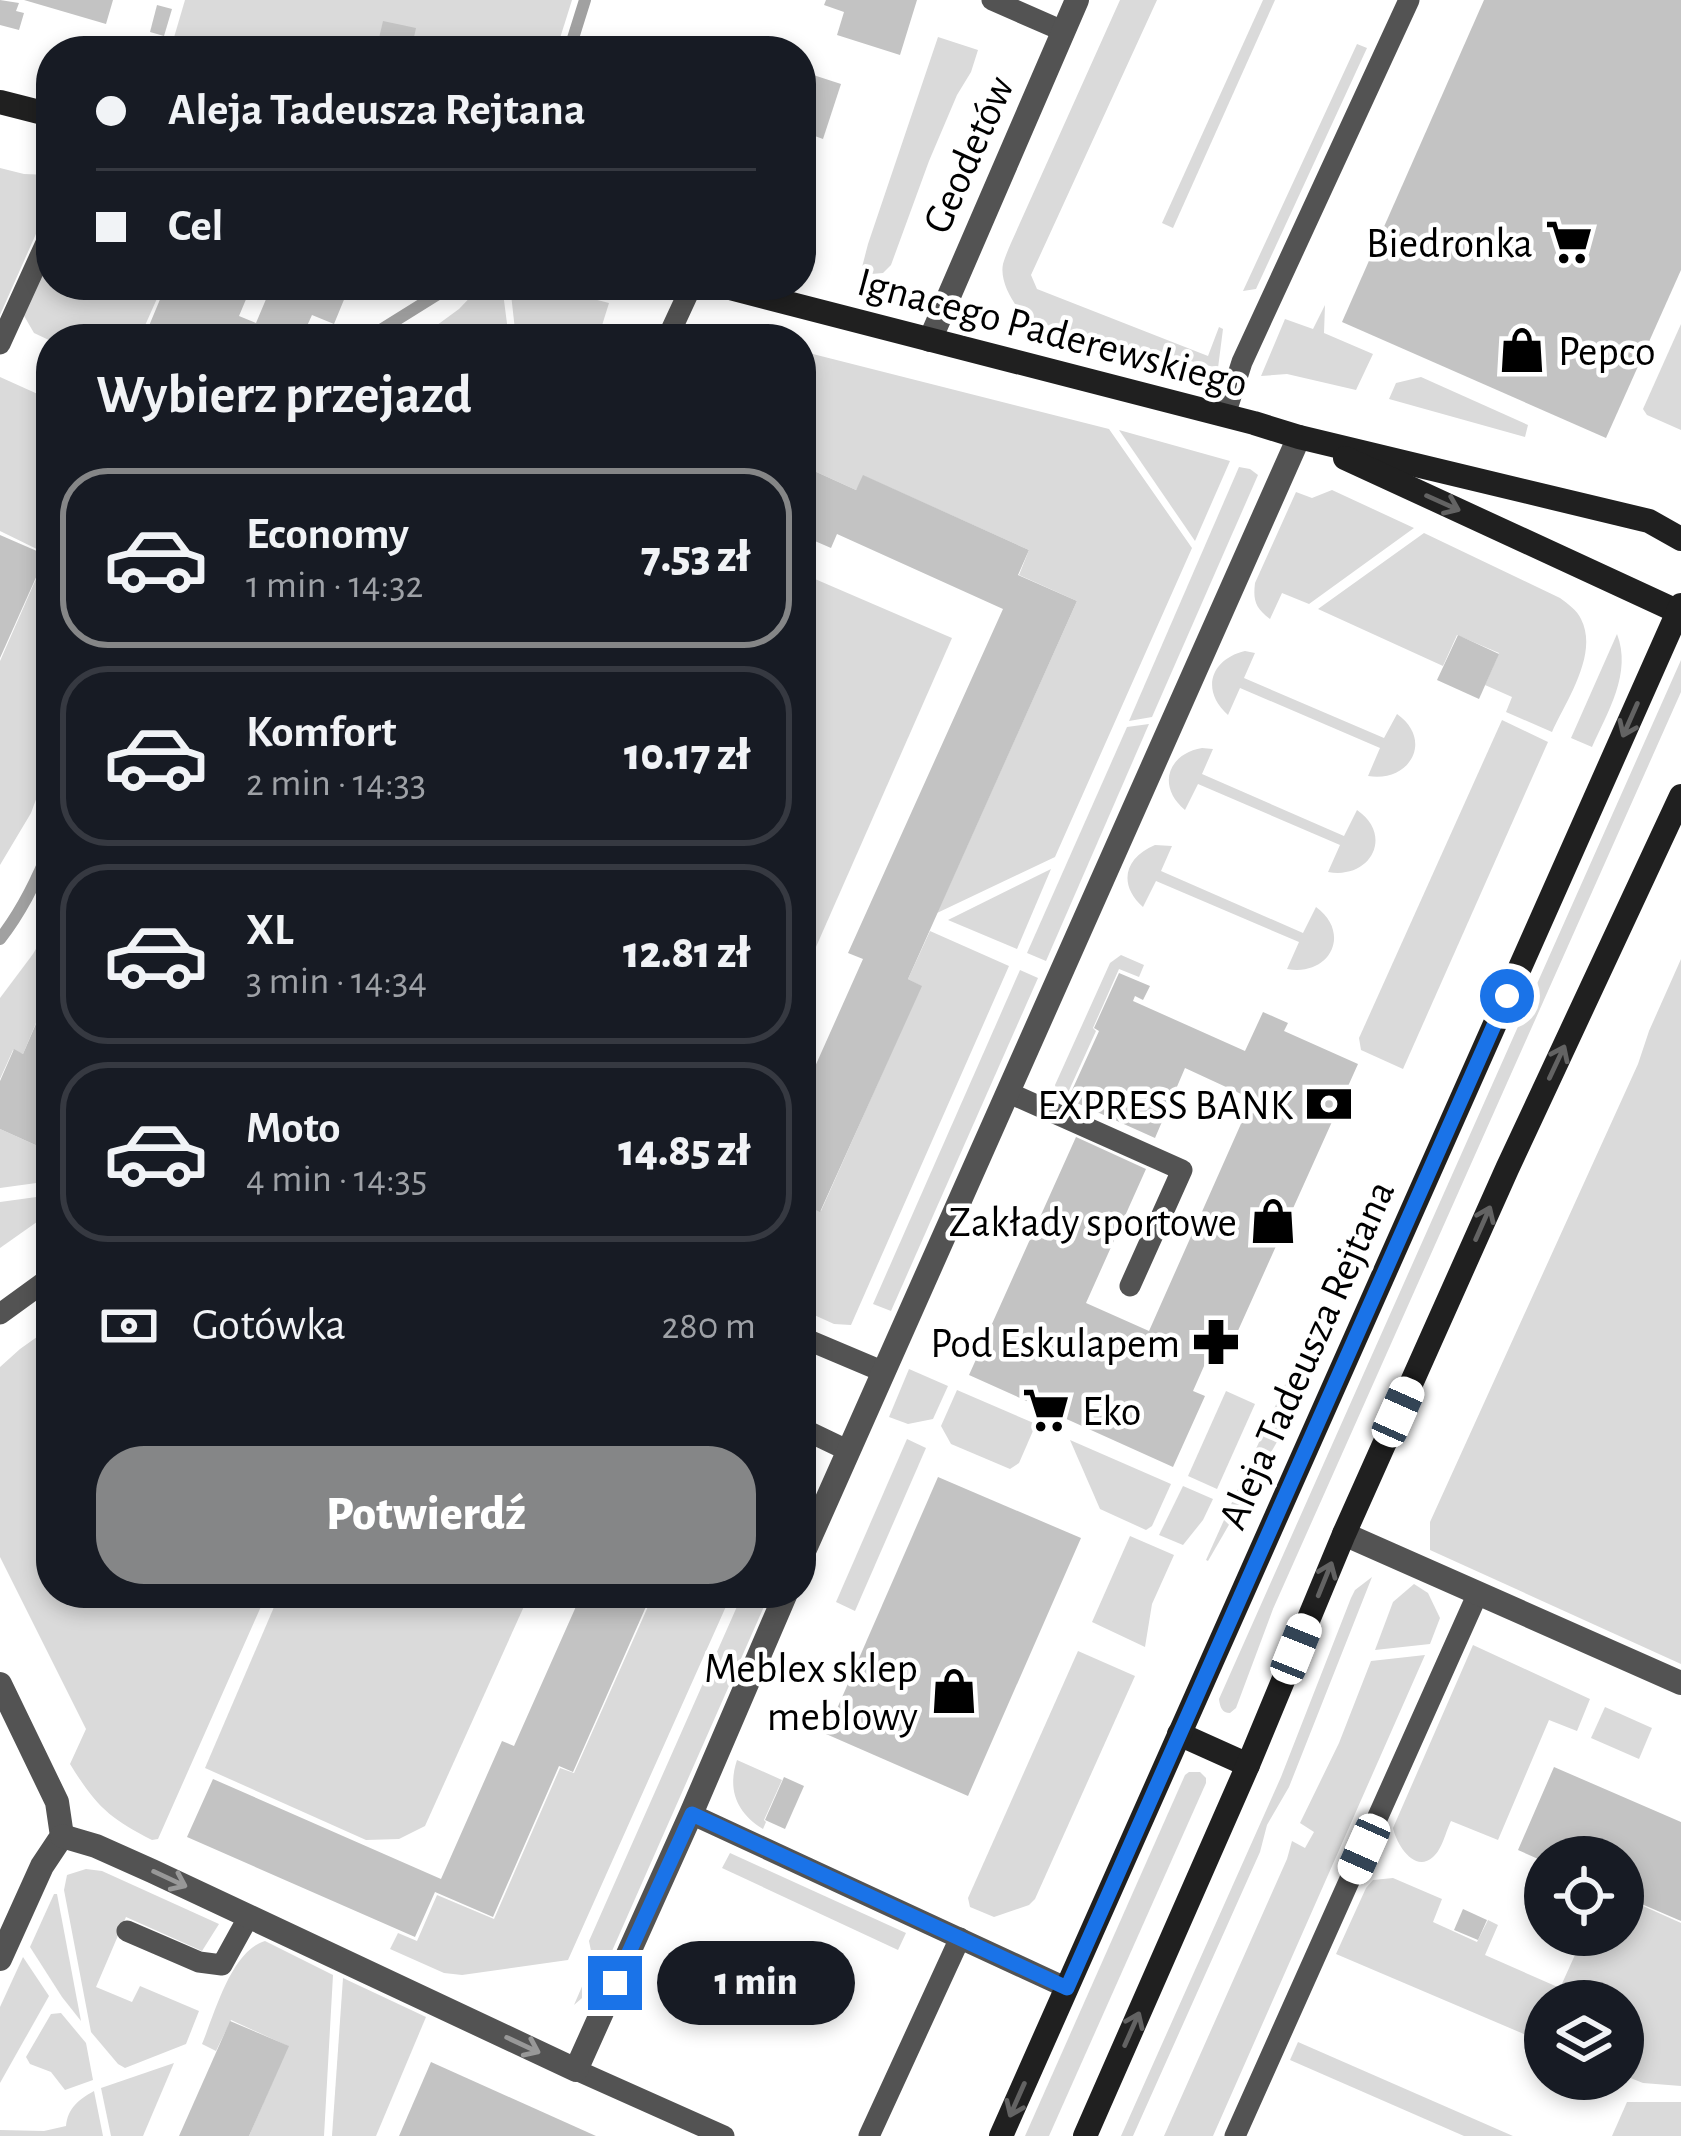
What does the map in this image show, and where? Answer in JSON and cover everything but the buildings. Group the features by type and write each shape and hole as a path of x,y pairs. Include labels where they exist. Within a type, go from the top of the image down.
{"main road":[{"path":"0,102 36,111"},
{"name":"Ignacego Paderewskiego","path":"776,300 1299,437 1649,521 1681,538"},
{"name":"Ignacego Paderewskiego","path":"1299,437 1680,610"},
{"name":"Aleja Tadeusza Rejtana","path":"1001,2136 1680,610"},
{"path":"1085,2136 1344,1534 1507,1168 1681,796"},
{"path":"1179,1734 1248,1765"}],"street":[{"name":"Geodetów","path":"930,340 1077,0"},
{"path":"816,1525 1299,437"},
{"path":"1344,1534 1681,1683"},
{"path":"62,1836 96,1846 577,2070 780,1608"},
{"path":"0,1684 58,1802 62,1836 42,1866 0,1959"}],"lane":[{"path":"992,0 1063,31"},
{"path":"1225,415 1242,362 1409,0"},
{"path":"0,344 36,265"},
{"path":"1009,1093 1182,1170 1130,1286"},
{"path":"0,1314 36,1288"},
{"path":"816,1343 884,1372"},
{"path":"816,1435 849,1451"},
{"path":"1235,2136 1478,1593"},
{"path":"692,1814 1067,1988"},
{"path":"127,1931 199,1962 222,1965 248,1916"},
{"path":"868,2136 960,1938"},
{"path":"577,2070 724,2136"}],"shaded area":[{"path":"185,0 572,0 561,36 174,36"},
{"path":"1120,0 1157,0 1031,275 1037,289 1208,356 1219,327 1223,329 1218,368 1031,321 1006,287 1003,264 1009,248"},
{"path":"1263,0 1275,0 1173,228 1162,223"},
{"path":"938,37 978,50 971,72 929,161 891,265 883,273 860,275 868,244"},
{"path":"1357,44 1367,48 1256,289 1243,291"},
{"path":"0,168 36,174 36,234 0,315"},
{"path":"36,287 36,300 156,300 146,324 36,324 36,334 23,314"},
{"path":"468,300 504,300 507,324 438,324"},
{"path":"512,300 609,303 602,324 514,324"},
{"path":"1325,305 1324,333 1373,354 1356,390 1287,374 1261,376 1285,319 1313,329"},
{"path":"1681,324 1681,430 1643,409"},
{"path":"816,355 1109,429 1192,548 1055,857 937,913 1077,601 1019,575 1029,550 864,476 856,490 816,472"},
{"path":"0,377 36,393 36,549 0,531"},
{"path":"1421,377 1528,425 1525,437 1389,399 1396,383"},
{"path":"1119,430 1230,461 1195,541"},
{"path":"1239,467 1258,475 1152,717 1129,721"},
{"path":"1332,490 1414,528 1309,604 1282,593 1270,619 1256,603 1255,583 1296,492 1312,498"},
{"path":"1424,533 1560,598 1579,616 1585,633 1583,662 1552,732 1506,712 1512,697 1485,685 1499,653 1457,635 1443,666 1318,609"},
{"path":"36,579 36,800 0,865 0,661"},
{"path":"816,579 952,638 816,947"},
{"path":"1617,634 1620,677 1592,747 1571,738"},
{"path":"1245,651 1255,653 1244,678 1384,738 1397,714 1414,736 1412,757 1395,773 1368,776 1380,748 1240,688 1228,715 1214,696 1213,677 1224,661"},
{"path":"1681,660 1681,692 1273,1609 1236,1708 1225,1712 1219,1699"},
{"path":"1502,720 1548,742 1403,1069 1361,1050 1359,1038"},
{"path":"1149,724 1046,961 1027,953 1127,727"},
{"path":"1202,748 1213,749 1202,774 1344,836 1357,810 1374,831 1372,853 1356,869 1328,872 1340,845 1198,784 1185,810 1171,791 1170,773 1181,757"},
{"path":"1155,845 1172,846 1161,871 1303,933 1316,907 1333,929 1331,951 1315,966 1287,969 1299,942 1156,881 1143,907 1130,890 1128,873 1137,857"},
{"path":"1051,869 1017,949 948,920"},
{"path":"930,931 1009,966 851,1325 834,1324 816,1316 816,1209 821,1211 921,986 908,979"},
{"path":"36,949 36,1023 23,1054 13,1050 0,1079 0,998"},
{"path":"1121,955 1144,965 1139,977 1119,969 1066,1097 1055,1085 1110,963"},
{"path":"1681,959 1681,1664 1430,1550 1430,1522"},
{"path":"1020,970 1038,978 891,1311 873,1304"},
{"path":"0,1129 36,1145 36,1183 0,1188"},
{"path":"36,1197 36,1223 0,1248 0,1202"},
{"path":"36,1338 36,1608 260,1608 158,1839 137,1832 105,1810 70,1764 86,1729 0,1557 0,1367"},
{"path":"909,1369 948,1386 933,1419 908,1424 889,1417"},
{"path":"1287,1380 1307,1390 1208,1561 1206,1560"},
{"path":"957,1390 1036,1424 1019,1463 1010,1469 951,1444 941,1426"},
{"path":"1226,1391 1255,1404 1217,1489 1188,1476"},
{"path":"907,1439 926,1448 855,1611 836,1602"},
{"path":"1070,1440 1171,1484 1152,1526 1146,1530 1100,1509"},
{"path":"1183,1486 1213,1499 1183,1545 1159,1535"},
{"path":"1130,1536 1174,1555 1152,1604 1145,1647 1092,1622"},
{"path":"1372,1577 1289,1787 1267,1825 1260,1852 1133,2136 1121,2136 1281,1777 1351,1598"},
{"path":"1414,1584 1428,1593 1440,1618 1430,1644 1375,1650 1393,1602"},
{"path":"274,1608 523,1608 425,1826 399,1839 366,1840 205,1768"},
{"path":"647,1608 725,1608 568,1960 462,1975 444,1973 390,1949 398,1933 417,1941 437,1895 494,1919 560,1768 574,1773"},
{"path":"736,1608 763,1608 597,1985 574,2005 593,1961 589,1941"},
{"path":"1473,1645 1590,1699 1577,1731 1549,1720 1498,1840 1451,1821 1436,1854 1419,1862 1402,1848 1393,1828"},
{"path":"1078,1651 1135,1676 1035,1899 994,1917 970,1907 968,1898"},
{"path":"1425,1655 1213,2136 1164,2136 1292,1841 1305,1848 1314,1832 1300,1823 1339,1743 1371,1661"},
{"path":"1605,1707 1652,1728 1639,1759 1591,1738"},
{"path":"737,1760 782,1780 763,1829 737,1800 733,1781"},
{"path":"1200,1772 1206,1783 1049,2136 1025,2136 1185,1775"},
{"path":"730,1853 906,1933 898,1950 722,1868"},
{"path":"86,1869 102,1871 219,1924 202,1951 126,1917 96,1987 132,2002 140,1986 199,2011 186,2044 125,2068 91,2032 64,1890 67,1875"},
{"path":"1393,1878 1442,1899 1433,1922 1477,1942 1488,1920 1498,1925 1485,1955 1542,1980 1524,1980 1524,2034 1336,1954 1373,1880"},
{"path":"57,1894 81,2021 30,1947"},
{"path":"1644,1906 1681,1923 1681,2086 1644,2083 1644,1980 1564,1980 1574,1956 1644,1956"},
{"path":"265,1941 333,1975 324,2136 249,2136 288,2046 231,2020 216,2051 202,2044 234,1970 253,1947"},
{"path":"23,1957 49,1996 0,2083 0,2007"},
{"path":"343,1978 426,2017 376,2136 332,2136"},
{"path":"61,2013 86,2043 93,2080 65,2090 51,2072 30,2064 26,2057 51,2014"},
{"path":"1298,2042 1513,2136 1464,2136 1290,2060"},
{"path":"174,2063 143,2136 111,2136 101,2088"},
{"path":"94,2091 103,2136 0,2136 0,2130 44,2131 66,2126 75,2105"},
{"path":"1627,2102 1681,2102 1681,2136 1612,2136"}],"waterway":[{"path":"574,36 585,0"},
{"path":"390,324 429,300"},
{"path":"0,939 36,878"}],"place":[{"name":"Biedronka","path":"1569,242"},
{"name":"Pepco","path":"1522,350"},
{"name":"EXPRESS BANK","path":"1329,1104"},
{"name":"Zakłady sportowe","path":"1273,1221"},
{"name":"Pod Eskulapem","path":"1216,1342"},
{"name":"Eko","path":"1046,1410"},
{"name":"Meblex sklep meblowy","path":"954,1691"}],"route":[{"path":"615,1983 692,1814 1067,1988 1507,996"}]}
